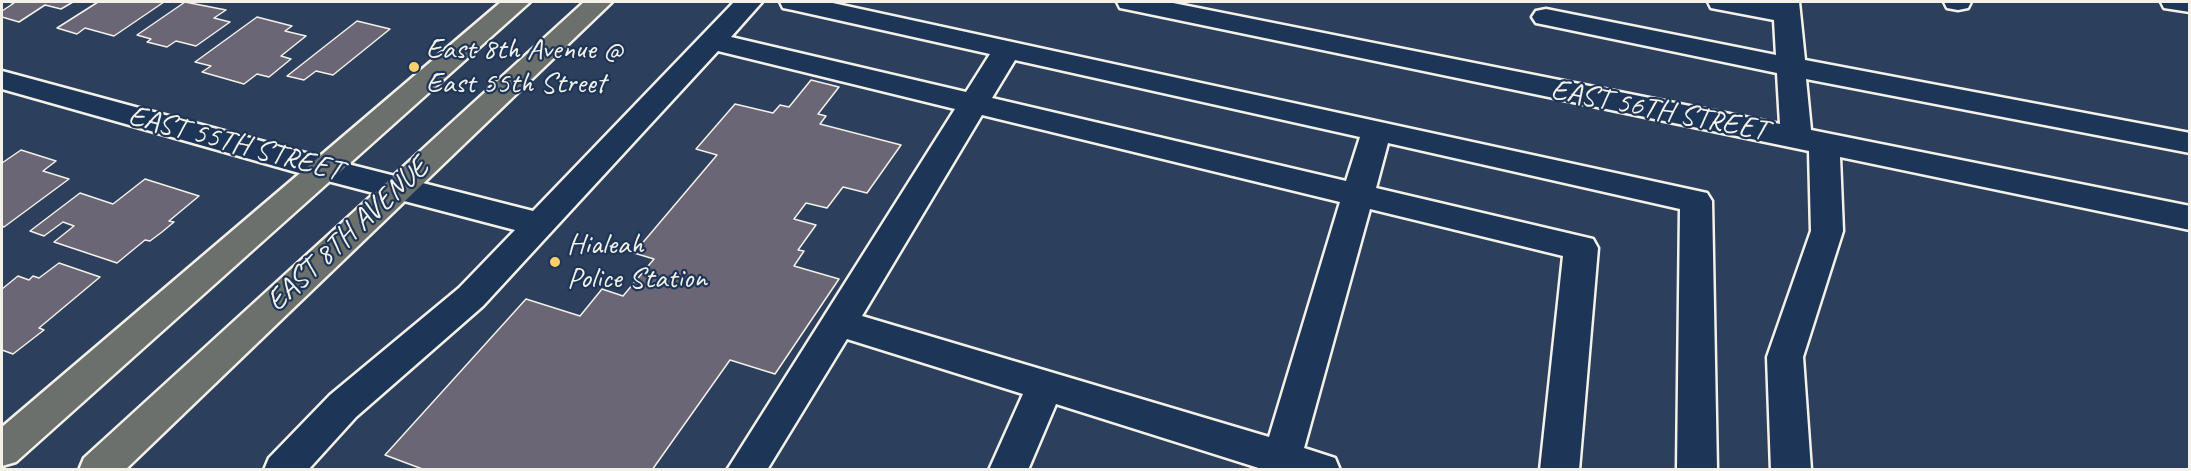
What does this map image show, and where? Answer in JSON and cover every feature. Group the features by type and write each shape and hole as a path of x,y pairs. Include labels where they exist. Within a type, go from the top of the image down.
{"main road":[{"name":"EAST 8TH AVENUE","path":"2,450 518,2"},
{"name":"EAST 8TH AVENUE","path":"98,470 599,2"}],"street":[{"path":"283,470 343,406 471,297 749,2"},
{"path":"793,2 1696,201 1697,470"},
{"path":"1721,2 1786,8 1791,67 1810,141 1827,231 1785,357 1791,470"},
{"path":"2174,2 2190,4"},
{"name":"EAST 56TH STREET","path":"1142,3 2190,218"},
{"path":"1546,17 1791,67 2190,143"},
{"path":"711,42 1581,248 1559,470"},
{"path":"746,470 1007,49"},
{"name":"EAST 55TH STREET","path":"2,80 324,169 538,224"},
{"path":"1282,458 1377,130"},
{"path":"839,323 1321,470"},
{"path":"1008,470 1045,386"}],"building":[{"path":"8,2 73,2 61,9 45,5 19,22 2,17 2,11 14,3"},
{"path":"98,2 164,2 114,36 85,28 77,34 57,28"},
{"path":"185,2 226,10 214,18 230,22 196,46 176,41 167,47 147,42 151,39 137,35"},
{"path":"257,17 292,26 285,31 306,36 281,56 291,59 269,77 257,74 244,84 202,72 211,66 195,62"},
{"path":"357,21 390,29 333,75 316,71 304,80 287,76"},
{"path":"811,80 839,87 818,114 826,116 820,124 901,145 867,193 843,187 827,208 806,203 794,219 816,225 798,250 804,251 794,266 839,279 775,374 730,360 652,470 425,470 385,455 526,299 580,316 602,289 623,296 654,259 634,253 717,155 696,149 735,104 773,113 780,105 789,107"},
{"path":"21,150 56,161 43,171 69,179 4,227 2,226 2,163"},
{"path":"145,179 199,196 169,221 174,222 162,232 150,241 145,240 117,263 54,242 74,226 63,222 44,236 30,231 80,193 113,204"},
{"path":"59,263 100,277 39,328 44,330 13,354 2,350 2,289 18,276 29,280 33,276 39,278"}],"place":[{"name":"East 8th Avenue @ East 55th Street","path":"414,67"},
{"name":"Hialeah Police Station","path":"555,262"}]}
